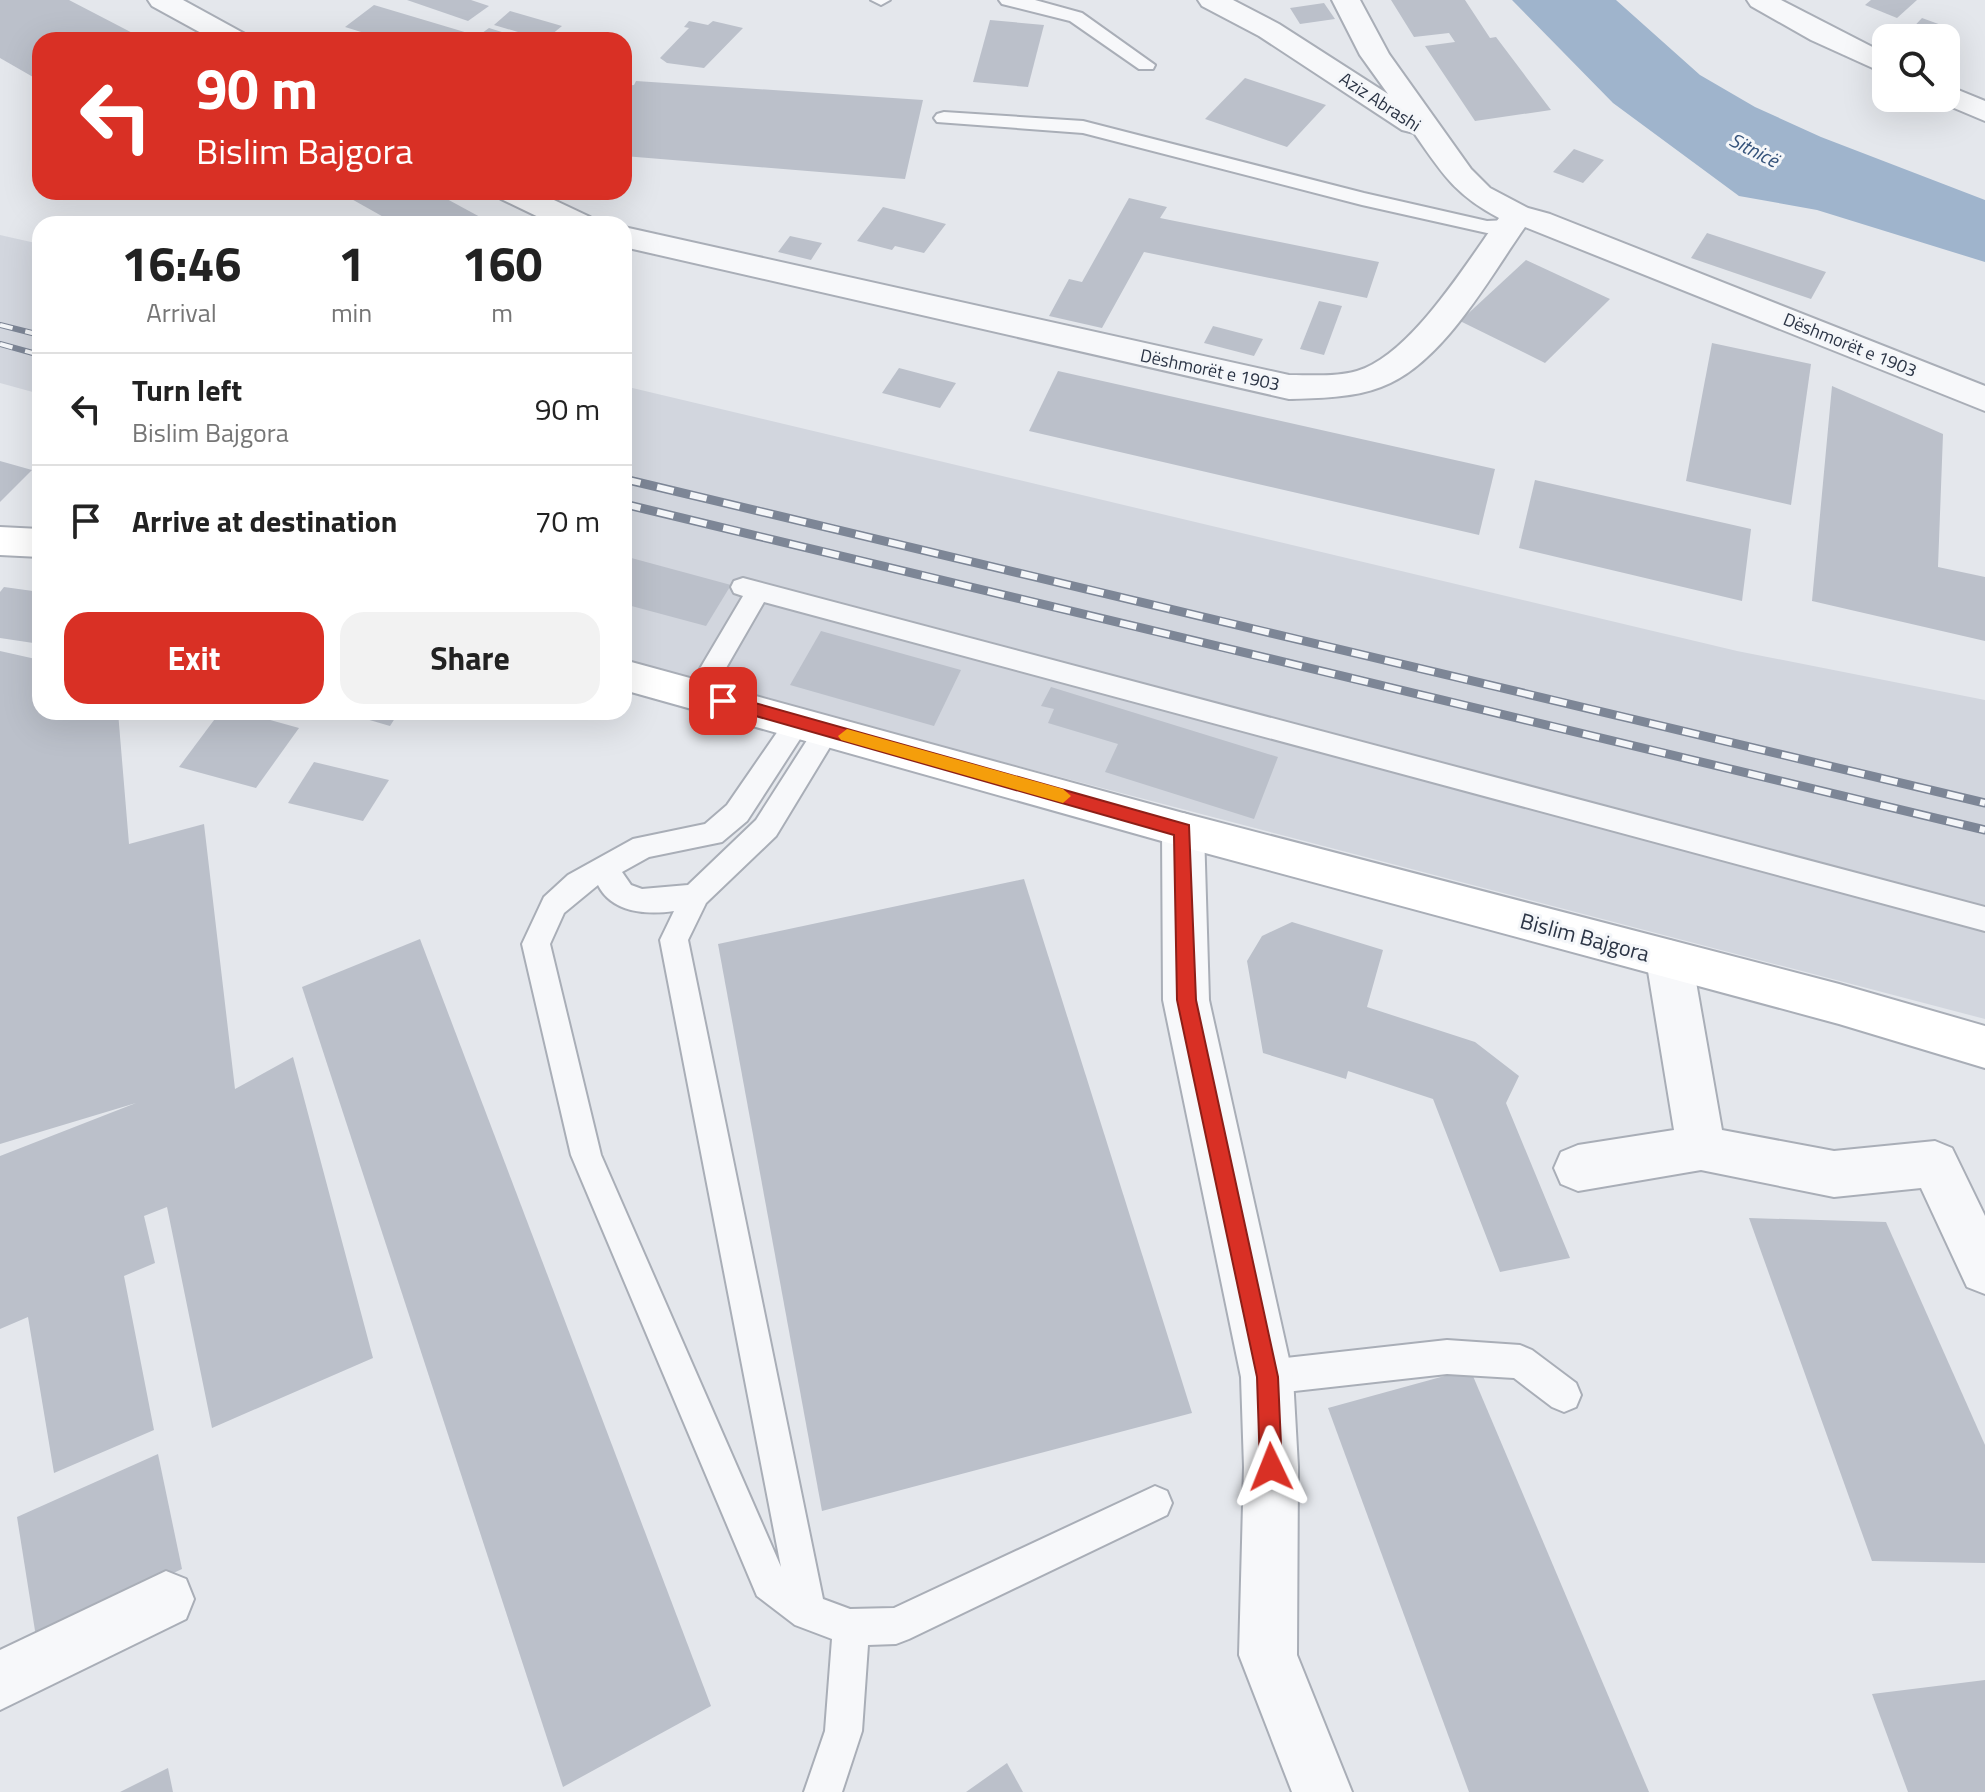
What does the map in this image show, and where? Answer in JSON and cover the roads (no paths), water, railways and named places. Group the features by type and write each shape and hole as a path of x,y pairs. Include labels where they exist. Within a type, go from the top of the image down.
{"main road":[{"path":"0,541 32,543"},
{"name":"Bislim Bajgora","path":"632,677 1183,830 1839,1004 1983,1050"}],"street":[{"path":"162,0 220,32"},
{"name":"Aziz Abrashi","path":"1212,0 1269,30 1431,136 1460,176 1513,221"},
{"path":"1761,0 1872,58"},
{"path":"1341,23 1375,55 1431,136"},
{"name":"Aziz Abrashi","path":"1269,30 1313,38 1341,23"},
{"path":"1960,100 1985,112"},
{"path":"529,200 562,216"},
{"name":"Dëshmorët e 1903","path":"632,239 1250,381 1289,387 1330,386 1370,379 1401,364 1421,343 1513,221 1985,399"},
{"path":"1183,830 1186,1000 1267,1377 1271,1467 1268,1655 1322,1792"},
{"path":"1669,959 1701,1148"},
{"path":"1578,1168 1701,1148 1834,1174 1935,1164 1985,1270"},
{"path":"0,1681 166,1599"}],"lane":[{"path":"1008,0 1076,17 1146,65"},
{"path":"944,118 1083,127 1362,199 1487,227 1513,221"},
{"path":"698,694 750,589 1985,919"},
{"path":"813,726 737,813 712,834 643,847 578,883 554,905 536,944 586,1155 770,1583 808,1612 850,1627 896,1626 1155,1503"},
{"path":"808,1612 674,940 696,895 766,828 813,726"},
{"path":"606,867 613,886 635,899 662,903 696,895"},
{"path":"1267,1377 1447,1357 1520,1362 1564,1395"},
{"path":"823,1792 846,1730 850,1701 850,1627"}],"water":[{"name":"Sitnicë","path":"1512,0 1616,0 1700,75 1755,107 1821,137 1985,200 1985,262 1817,210 1739,196 1613,103"}],"railway":[{"path":"0,325 32,333"},
{"path":"0,344 32,353"},
{"path":"632,481 1985,803"},
{"path":"632,506 1985,830"}]}
